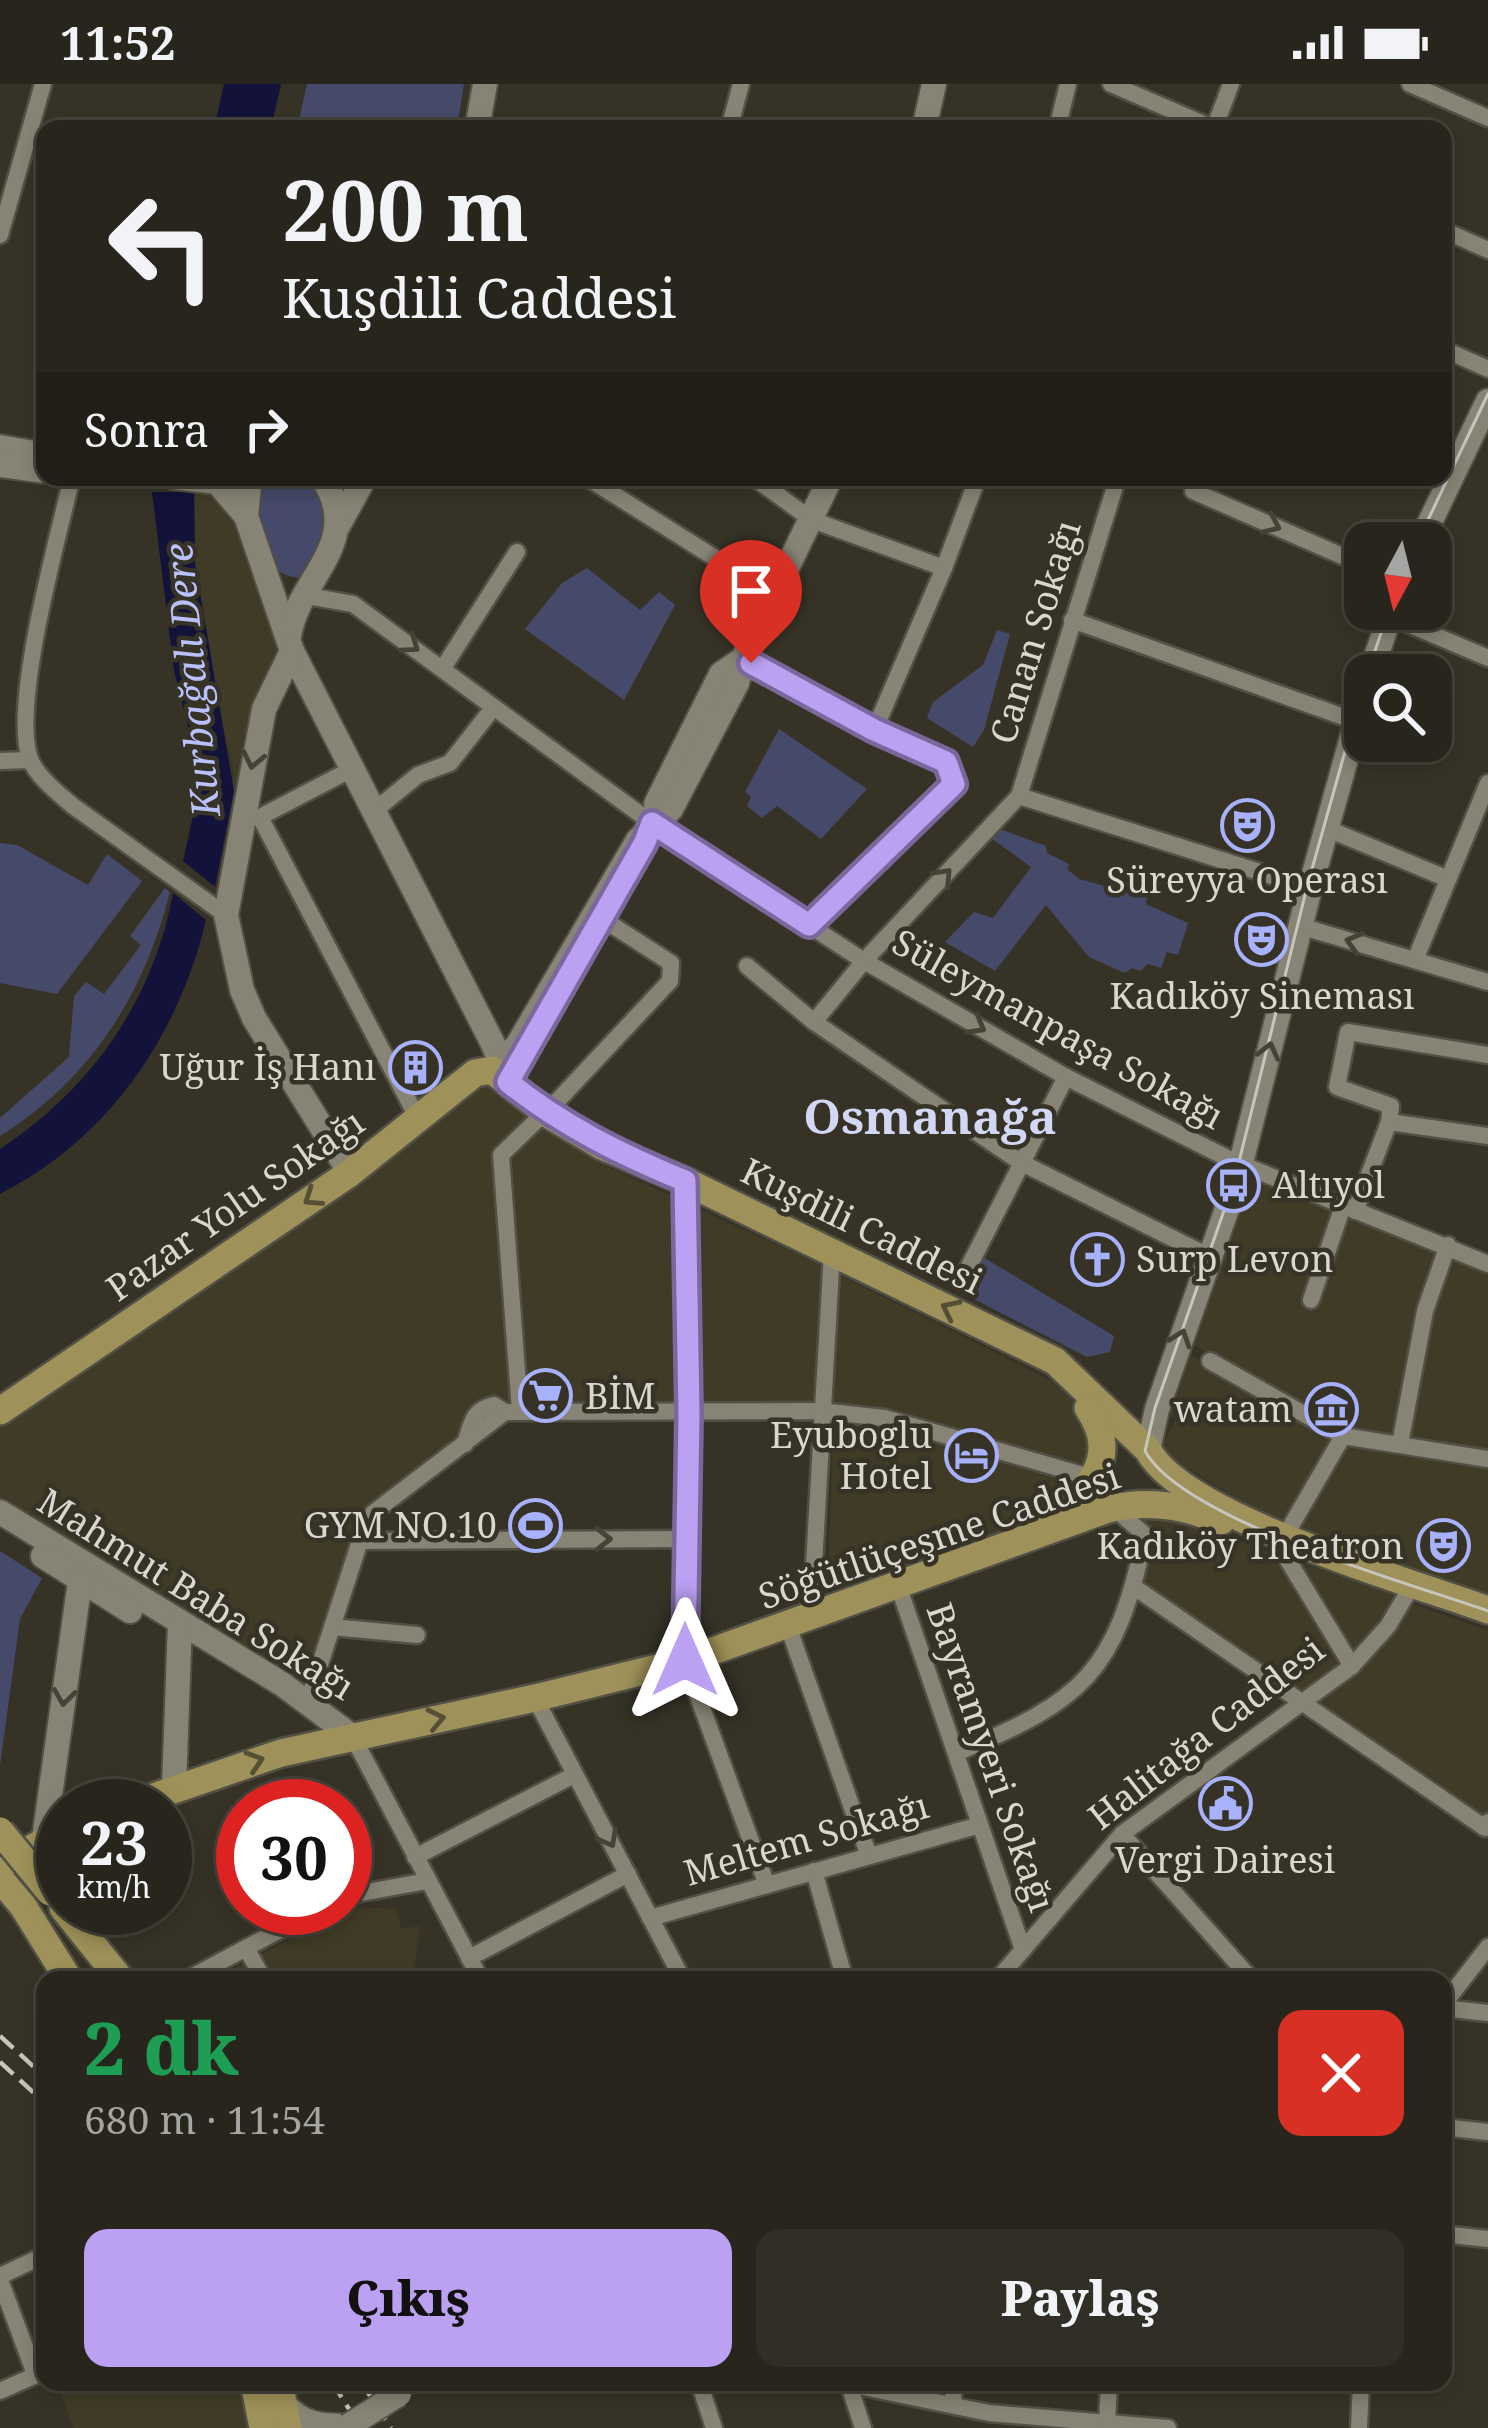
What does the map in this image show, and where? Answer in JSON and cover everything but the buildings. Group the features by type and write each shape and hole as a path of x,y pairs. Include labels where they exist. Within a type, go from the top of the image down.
{"main road":[{"name":"Kuşdili Caddesi","path":"504,1071 541,1116 1055,1361 1148,1450"},
{"name":"Pazar Yolu Sokağı","path":"0,1411 350,1173 475,1073 504,1071"},
{"path":"1034,1534 1078,1498 1093,1478 1104,1435 1055,1361"},
{"name":"Söğütlüçeşme Caddesi","path":"1148,1450 1158,1467 1217,1507 1283,1541 1488,1623"},
{"name":"Söğütlüçeşme Caddesi","path":"192,1781 281,1753 685,1660 1034,1534 1142,1502 1210,1517 1488,1610"},
{"path":"0,1831 36,1874"},
{"path":"0,1852 36,1841"},
{"path":"0,1866 36,1845"},
{"path":"0,1879 23,1906 63,1971"},
{"path":"85,1935 114,1971"},
{"path":"256,2391 263,2428"}],"street":[{"path":"0,235 43,84"},
{"path":"479,120 485,84"},
{"path":"731,120 741,84"},
{"path":"926,120 934,84"},
{"path":"1060,120 1068,84"},
{"path":"1111,84 1193,120"},
{"path":"1217,120 1231,84"},
{"path":"1410,84 1488,118"},
{"path":"1452,234 1488,250"},
{"path":"1452,353 1488,369"},
{"path":"1452,476 1488,401"},
{"path":"0,447 36,453"},
{"path":"0,465 36,469"},
{"path":"70,486 31,667 30,760 73,806 220,910"},
{"path":"222,486 246,516"},
{"name":"Kuşdili Caddesi","path":"249,486 246,516 292,651 504,1071"},
{"path":"326,486 337,510 337,529"},
{"path":"350,1173 254,1018 220,910 250,821 264,709 292,651 291,619 308,596 360,486"},
{"path":"600,486 774,595"},
{"path":"765,486 812,520 944,568"},
{"path":"504,1071 601,919 722,674 743,659 827,486"},
{"path":"874,730 974,486"},
{"name":"Canan Sokağı","path":"814,1022 864,961 1019,796 1115,486"},
{"path":"1195,486 1193,491 1344,557"},
{"path":"1430,522 1447,486"},
{"path":"443,668 517,552"},
{"path":"270,588 288,598 308,596"},
{"name":"Süleymanpaşa Sokağı","path":"308,596 353,604 652,823 864,961 1066,1077 1241,1164 1488,1264"},
{"path":"1072,620 1344,717"},
{"path":"1428,630 1488,658"},
{"path":"743,659 874,730 946,762 954,784 809,925"},
{"path":"374,811 418,776 450,763 494,708"},
{"path":"0,761 30,760"},
{"path":"1148,1450 1156,1409 1241,1164 1345,762"},
{"path":"250,821 352,769"},
{"path":"1415,960 1488,783"},
{"path":"1019,796 1310,888"},
{"path":"250,821 418,1118"},
{"path":"504,1071 629,854 652,823"},
{"path":"1328,829 1448,879"},
{"path":"512,1411 501,1155 670,981 671,963 601,919"},
{"path":"1300,926 1488,982"},
{"path":"747,966 814,1022 1020,1162 1210,1257"},
{"path":"1311,1300 1389,1122 1391,1106 1336,1087 1348,1032 1488,1054"},
{"path":"966,1272 1066,1077"},
{"path":"1389,1122 1488,1136"},
{"path":"685,1181 689,1414 685,1660 767,1885"},
{"path":"1400,1444 1425,1311 1448,1245"},
{"path":"832,1252 799,1622 869,1856"},
{"path":"1210,1360 1343,1436 1488,1459"},
{"path":"308,1701 373,1514 512,1411 820,1412 885,1418 1093,1478"},
{"path":"1343,1436 1283,1541 1352,1666"},
{"name":"Mahmut Baba Sokağı","path":"0,1512 345,1739"},
{"path":"956,1753 1025,1725 1066,1699 1085,1680 1109,1645 1134,1587 1145,1535 1121,1514"},
{"name":"Mahmut Baba Sokağı","path":"0,1529 80,1581 308,1701 345,1739"},
{"path":"360,1541 685,1539"},
{"path":"55,1779 80,1581"},
{"name":"Bayramyeri Sokağı","path":"898,1585 1023,1950"},
{"path":"1134,1587 1485,1828 1488,1822"},
{"name":"Halitağa Caddesi","path":"1005,1971 1122,1834 1352,1666 1388,1626 1407,1594"},
{"path":"332,1627 417,1635"},
{"path":"174,1779 179,1631"},
{"path":"535,1698 678,1971"},
{"path":"345,1739 476,1971"},
{"path":"415,1857 574,1774"},
{"name":"Meltem Sokağı","path":"650,1918 980,1825"},
{"path":"1122,1834 1244,1971"},
{"path":"814,1871 842,1971"},
{"path":"469,1958 628,1874"},
{"path":"372,1889 427,1881"},
{"path":"203,1971 270,1935"},
{"path":"1452,1995 1488,1947"},
{"path":"246,1948 259,1971"},
{"path":"1452,2008 1488,2013"},
{"path":"1452,2128 1488,2132"},
{"path":"1452,2235 1488,2239"},
{"path":"36,2260 0,2278 36,2364"},
{"path":"0,2391 36,2375"},
{"path":"284,2405 310,2424 345,2427 403,2391"},
{"path":"702,2391 714,2428"},
{"path":"851,2391 863,2428"},
{"path":"886,2391 989,2413 1168,2428"},
{"path":"953,2405 954,2391"},
{"path":"1107,2423 1109,2391"},
{"path":"1359,2428 1361,2391"}],"shaded area":[{"path":"307,84 464,84 458,120 299,120"},
{"path":"195,486 208,487 240,519 285,650 235,809 233,769 213,685 195,563"},
{"path":"251,486 323,486 335,518 307,578 279,571 254,511"},
{"path":"587,568 640,610 659,592 675,605 624,700 525,629 562,583"},
{"path":"997,630 1010,634 984,730 973,747 927,718 933,702 983,665"},
{"path":"779,729 867,789 821,839 777,806 762,818 747,806 751,797 745,792"},
{"path":"994,823 1046,846 1047,853 1069,864 1067,869 1079,879 1119,890 1126,880 1148,888 1146,904 1188,923 1178,955 1167,952 1161,968 1148,964 1140,971 1132,968 1125,973 1089,957 1046,905 995,971 945,942 974,912 993,918 1031,867 984,833"},
{"path":"0,843 17,845 88,885 107,854 142,881 57,994 0,983"},
{"path":"165,888 170,892 145,966 109,1032 61,1089 0,1136 0,1118 69,1057 74,996 86,982 104,994 141,945 130,936"},
{"path":"478,1086 504,1088 535,1116 497,1153 515,1406 369,1511 306,1691 0,1504 0,1419"},
{"path":"541,1122 597,1162 680,1200 684,1410 523,1410 506,1157"},
{"path":"1249,1173 1442,1248 1396,1440 1344,1432 1187,1341"},
{"path":"688,1204 827,1268 817,1407 694,1410"},
{"path":"1450,1251 1488,1269 1488,1454 1405,1441 1429,1311"},
{"path":"983,1257 1114,1336 1110,1352 1087,1357 962,1293"},
{"path":"841,1276 1080,1399 1099,1428 1090,1473 833,1404"},
{"path":"1186,1352 1337,1438 1285,1528 1160,1451 1176,1419 1163,1412"},
{"path":"834,1418 886,1422 1086,1480 1038,1525 827,1596"},
{"path":"1345,1441 1488,1463 1488,1603 1292,1534"},
{"path":"1142,1515 1175,1515 1278,1556 1346,1665 1298,1698 1135,1582"},
{"path":"0,1551 42,1578 20,1619 0,1765"},
{"path":"1292,1560 1400,1597 1352,1659"},
{"path":"1407,1602 1488,1631 1488,1814 1483,1822 1306,1703"},
{"path":"372,1908 395,1909 402,1929 420,1926 413,1971 229,1971 298,1935 372,1935"},
{"path":"60,2391 241,2391 247,2428 73,2428"}],"water":[{"path":"224,84 281,84 273,120 216,120"},
{"name":"Kurbağalı Dere","path":"152,492 194,492 195,563 234,791 215,887 183,861 201,779 174,671"},
{"path":"173,893 206,920 194,963 157,1043 106,1114 39,1171 0,1194 0,1149 63,1099 113,1039 150,970"}],"tram line":[{"path":"1452,470 1488,394"},
{"path":"1427,522 1444,486"},
{"path":"1374,654 1382,630"},
{"path":"1344,755 1234,1182 1155,1408 1145,1451 1168,1477 1250,1525 1355,1567 1488,1611"}],"railway":[{"path":"0,2036 36,2069"},
{"path":"0,2062 36,2095"},
{"path":"338,2391 361,2428"},
{"path":"367,2391 391,2428"}],"place":[{"name":"Süreyya Operası","path":"1247,825"},
{"name":"Kadıköy Sineması","path":"1262,940"},
{"name":"Uğur İş Hanı","path":"415,1067"},
{"name":"Altıyol","path":"1233,1185"},
{"name":"Surp Levon","path":"1097,1259"},
{"name":"BİM","path":"546,1396"},
{"name":"watam","path":"1331,1409"},
{"name":"Eyuboglu Hotel","path":"971,1456"},
{"name":"GYM NO.10","path":"536,1525"},
{"name":"Kadıköy Theatron","path":"1443,1546"},
{"name":"Vergi Dairesi","path":"1225,1804"}],"district":[{"name":"Osmanağa","path":"930,1117"}],"route":[{"path":"685,1660 689,1414 685,1181 602,1146 546,1113 508,1082 652,823 809,925 949,793 954,784 946,762 874,730 751,663"}]}
